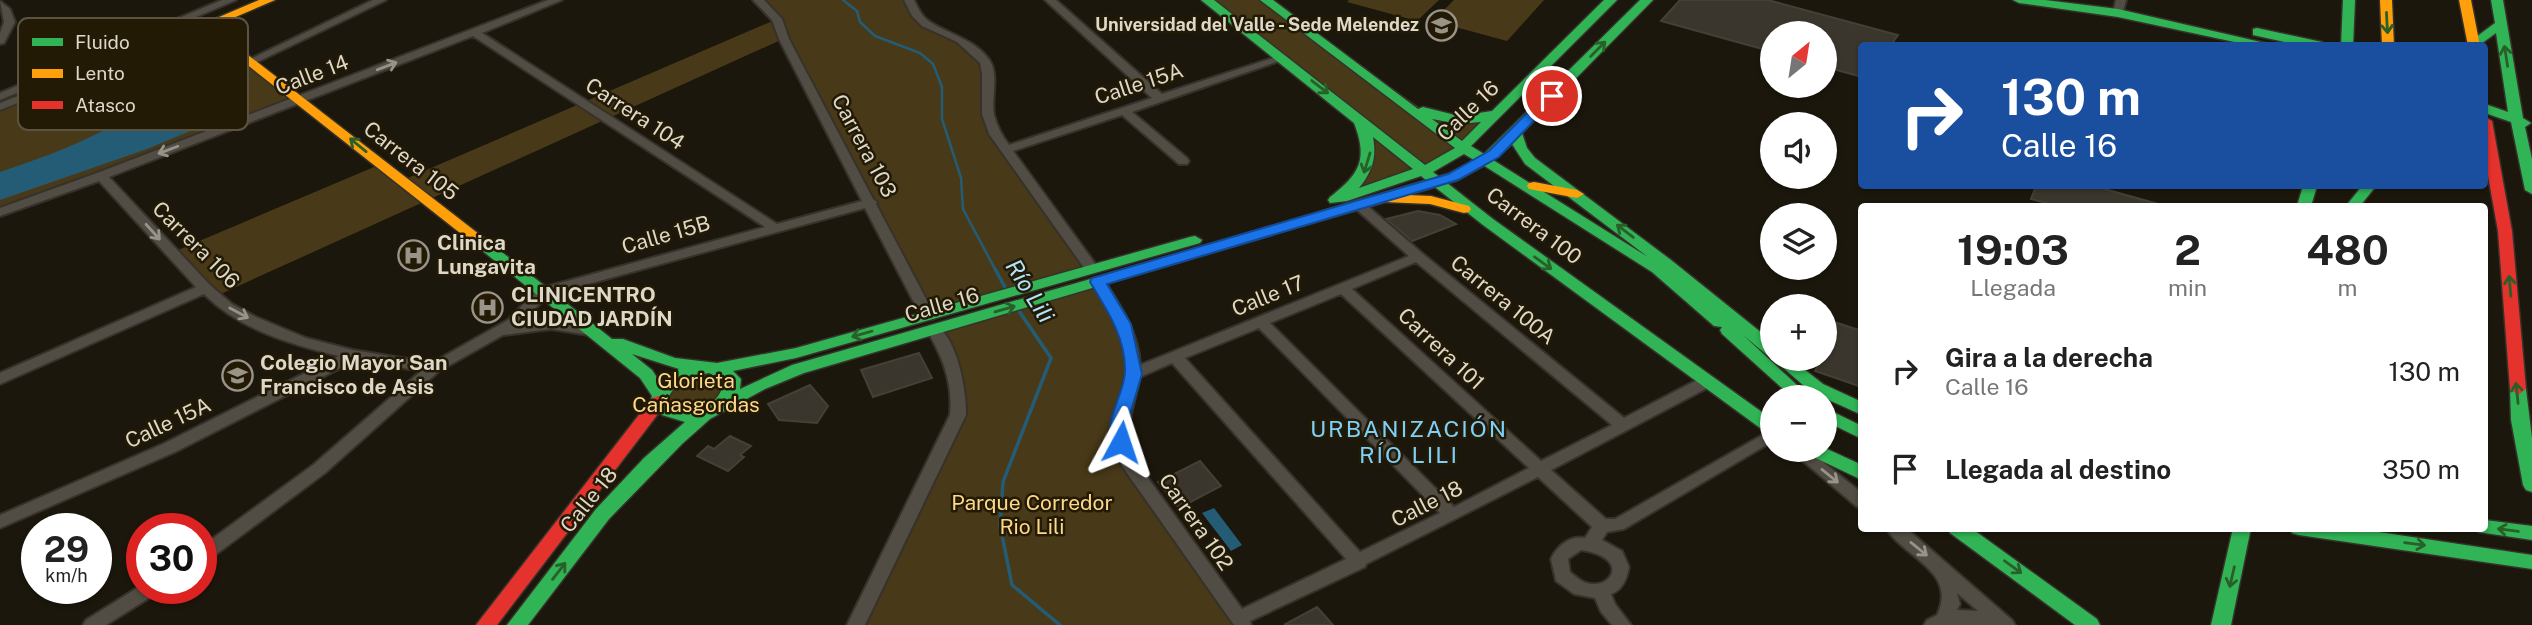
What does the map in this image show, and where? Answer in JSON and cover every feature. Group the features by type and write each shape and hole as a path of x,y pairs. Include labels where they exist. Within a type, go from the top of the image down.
{"main road":[{"path":"202,18 206,13 238,0"},
{"name":"Carrera 100","path":"1207,0 1488,222 1760,422"},
{"name":"Carrera 100","path":"1250,0 1272,5 1465,148 1657,269 1760,343"},
{"name":"Calle 16","path":"713,411 759,385 798,369 931,323 1335,200 1446,161 1465,148 1495,114 1611,0"},
{"name":"Calle 16","path":"1095,275 1388,198 1439,182 1485,161 1647,0"},
{"path":"2019,0 2120,6 2302,42"},
{"path":"2095,0 2257,42"},
{"path":"2347,42 2349,0"},
{"path":"2386,0 2388,42"},
{"path":"2465,0 2474,42"},
{"path":"2497,0 2524,118 2532,190"},
{"path":"224,18 266,1"},
{"path":"243,18 266,1"},
{"path":"2477,42 2501,24"},
{"name":"Carrera 105","path":"248,59 646,374 659,398"},
{"path":"1379,84 1443,120 1473,121 1495,114"},
{"path":"2488,101 2524,118"},
{"path":"2488,109 2524,118"},
{"path":"1335,200 1357,183 1369,161 1370,143 1357,116"},
{"name":"Carrera 100","path":"1515,132 1520,149 1530,161 1577,194 1725,319 1790,385"},
{"path":"2488,138 2505,231 2520,420 2532,485"},
{"path":"1522,184 1577,194"},
{"path":"2355,203 2367,189"},
{"path":"1388,198 1417,198 1445,203 1488,222"},
{"name":"Calle 16","path":"712,369 931,323"},
{"name":"Carrera 105","path":"590,330 650,357 712,369"},
{"path":"712,369 729,375 734,385 730,397 713,411 680,418 661,410 659,398 663,387 678,376 712,369"},
{"path":"1796,371 1817,388 1858,407"},
{"name":"Calle 18","path":"486,625 659,398"},
{"name":"Calle 18","path":"517,625 626,486 673,439 713,411"},
{"path":"1837,420 1858,431"},
{"path":"1837,460 1858,470"},
{"path":"2488,527 2532,534"},
{"path":"1962,532 2090,625"},
{"path":"2221,625 2241,532"},
{"path":"2326,532 2532,562"}],"street":[{"path":"188,18 231,0"},
{"path":"251,61 381,0"},
{"name":"Calle 14","path":"248,120 557,0"},
{"name":"Carrera 103","path":"758,0 778,19 783,38 947,352 961,393 958,415 856,625"},
{"name":"Carrera 102","path":"909,0 916,14 926,24 961,40 985,62 988,74 988,114 995,134 1095,275 1123,324 1133,374 1119,424 1121,442 1128,462 1241,622"},
{"path":"1050,0 1160,99"},
{"path":"0,4 9,16 10,25 0,41"},
{"name":"Carrera 104","path":"474,32 775,228"},
{"name":"Calle 15A","path":"1007,149 1283,58"},
{"path":"0,97 18,89"},
{"path":"0,107 18,100"},
{"path":"1124,111 1183,161"},
{"name":"Calle 14","path":"0,212 222,130"},
{"name":"Carrera 106","path":"101,176 225,306 266,327 314,346 352,356 434,368"},
{"name":"Calle 15B","path":"543,292 870,202"},
{"name":"Carrera 100A","path":"1360,206 1622,425"},
{"name":"Calle 17","path":"1133,374 1418,257"},
{"path":"0,379 205,288"},
{"name":"Carrera 101","path":"1343,288 1602,526"},
{"path":"217,544 319,469 434,368 513,323 543,292"},
{"path":"1261,322 1452,515"},
{"path":"488,338 520,328 551,324 590,330"},
{"name":"Calle 15A","path":"0,522 169,447 352,356"},
{"path":"1175,357 1359,562"},
{"name":"Calle 18","path":"1241,622 1706,382"},
{"path":"1590,544 1602,526 1618,525 1760,440"},
{"path":"1813,462 1858,499"},
{"path":"1899,532 2006,625"},
{"path":"1579,543 1590,544 1614,554 1622,567 1620,580 1610,590 1602,592 1580,589 1562,576 1559,559 1563,552 1579,543"},
{"path":"1939,622 1951,604 1944,570"},
{"path":"1602,592 1607,607 1622,625"},
{"path":"92,625 126,604"},
{"path":"1939,622 1960,615 1979,617 1998,625"}],"green space":[{"path":"758,0 909,0 916,14 961,40 985,62 988,114 1092,269 928,316 783,39 214,297 171,253 381,164 403,180 777,19"},
{"path":"1207,0 1266,0 1432,116 1484,119 1465,148 1335,200 1363,176 1357,116"},
{"path":"1439,0 1417,21 1347,2"},
{"path":"1454,0 1544,0 1507,41 1433,21"},
{"path":"248,62 301,100 248,120"},
{"path":"18,100 18,130 220,130 0,212 0,107"},
{"name":"Parque Corredor Rio Lili","path":"1098,282 1130,351 1121,441 1244,625 856,625 958,415 934,330"},
{"name":"Glorieta Cañasgordas","path":"717,369 730,397 680,418 659,394 663,387"}],"water":[{"path":"104,130 192,130 147,149 0,200 0,172"},
{"path":"1214,508 1242,545 1231,551 1202,513"}],"building":[{"path":"1680,0 1768,0 1898,35 1893,42 1858,42 1858,76 1838,71 1838,21 1760,21 1760,48 1661,21"},
{"path":"2035,189 2105,189 2154,203 2046,203 2031,199"},
{"path":"1418,211 1440,215 1456,224 1412,241 1386,219"},
{"path":"1837,323 1858,330 1858,386 1815,371 1837,371"},
{"path":"919,353 932,378 873,397 861,370"},
{"path":"810,385 828,406 817,423 779,420 768,404"},
{"path":"730,436 751,446 740,455 744,457 728,471 697,456 708,446 714,449"},
{"path":"1200,461 1221,486 1179,508 1158,482"},
{"path":"1317,607 1333,625 1284,625"}],"waterway":[{"name":"Río Lili","path":"843,0 857,11 860,22 875,36 920,53 933,64 942,87 942,119 961,178 963,209 996,271"},
{"name":"Río Lili","path":"995,269 1006,289"},
{"name":"Río Lili","path":"1017,308 1051,358 1003,482 1000,525 1012,585 1060,625"}],"traffic: fast":[{"path":"1207,0 1488,222 1760,420"},
{"path":"1266,0 1450,139 1657,269 1720,322 1730,316"},
{"path":"1342,198 1431,168 1454,156 1611,0"},
{"path":"1480,162 1494,154 1647,0"},
{"path":"2019,0 2118,13 2253,42"},
{"path":"2347,42 2349,0"},
{"path":"2497,0 2514,108 2532,190"},
{"path":"2475,42 2501,24"},
{"path":"2257,32 2303,42"},
{"path":"2488,109 2524,123"},
{"path":"1423,111 1441,118 1459,120 1495,114"},
{"path":"1335,200 1355,183 1366,166 1368,146 1360,121"},
{"path":"1515,132 1520,149 1530,161 1666,263 1760,340"},
{"path":"2305,203 2309,189"},
{"path":"2355,203 2367,189"},
{"path":"719,408 759,385 798,369 1267,232"},
{"path":"717,369 796,353 1195,240"},
{"path":"479,241 646,374 659,394"},
{"path":"1728,330 1789,385"},
{"path":"617,343 673,363 717,369 733,379 731,392 715,410 704,415 679,416 658,402 661,394 677,377 708,368"},
{"path":"1796,371 1817,388 1858,407"},
{"path":"2518,389 2520,420 2532,485"},
{"path":"517,625 581,541 626,488 676,439 703,417"},
{"path":"1837,420 1858,431"},
{"path":"1837,461 1858,471"},
{"path":"2488,527 2532,533"},
{"path":"1962,532 2090,625"},
{"path":"2221,625 2241,532"},
{"path":"2326,532 2532,562"}],"traffic: slow":[{"path":"224,18 269,0"},
{"path":"2386,0 2388,42"},
{"path":"2465,0 2473,42"},
{"path":"248,60 479,241"},
{"path":"1267,232 1453,177 1480,162"},
{"path":"1534,186 1577,194"},
{"path":"1388,198 1431,200 1464,209"}],"traffic: jam":[{"path":"2488,138 2505,231 2518,389"},
{"path":"486,625 658,402"}],"place":[{"name":"Universidad del Valle - Sede Melendez","path":"1442,25"},
{"name":"Clinica Lungavita","path":"414,255"},
{"name":"CLINICENTRO CIUDAD JARDÍN","path":"488,307"},
{"name":"Colegio Mayor San Francisco de Asis","path":"237,375"}],"district":[{"name":"URBANIZACIÓN RÍO LILI","path":"1409,442"}],"route":[{"path":"1121,442 1119,424 1133,374 1130,351 1123,324 1098,282 1453,177 1494,154 1552,96"}]}
